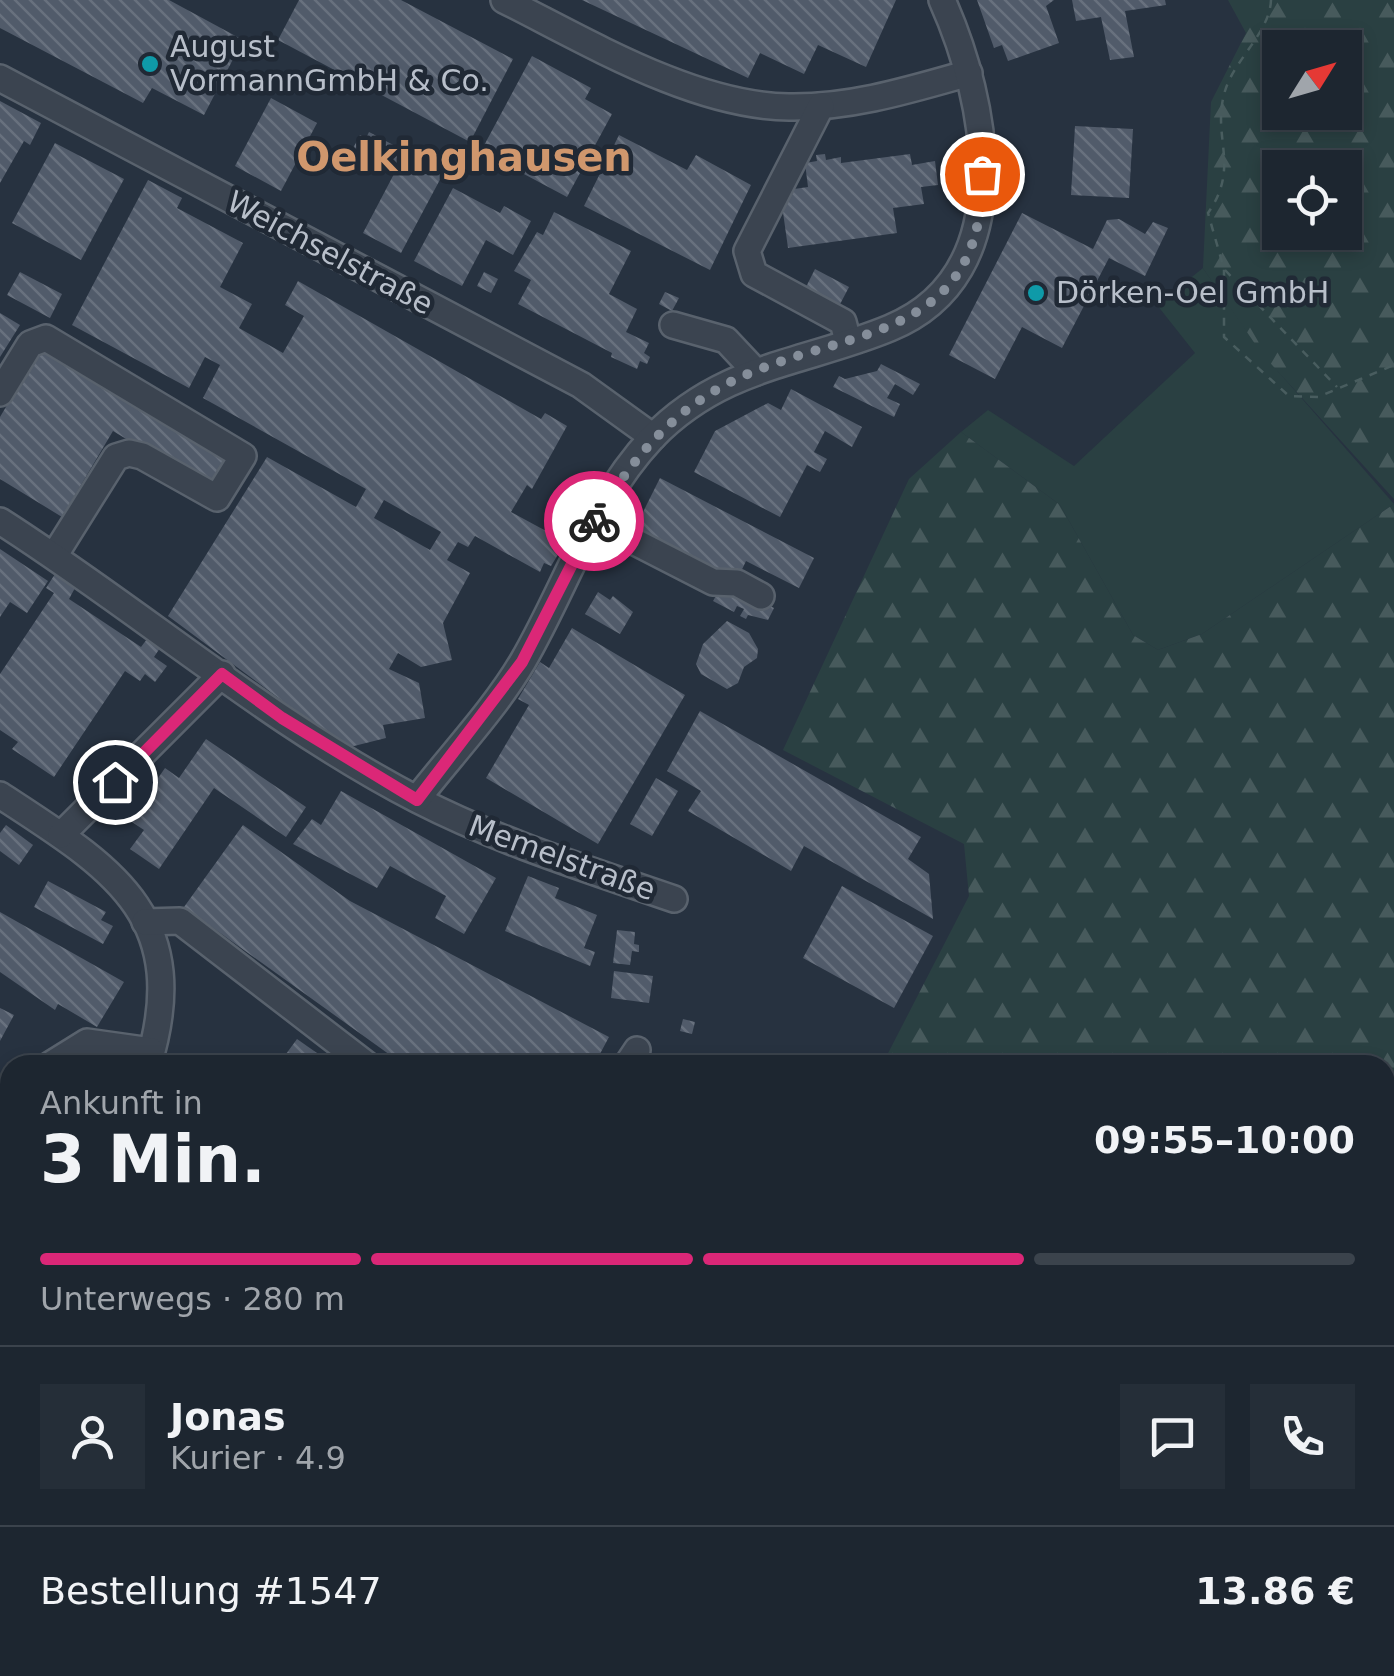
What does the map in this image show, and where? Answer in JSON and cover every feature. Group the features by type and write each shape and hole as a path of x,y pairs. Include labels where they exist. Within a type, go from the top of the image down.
{"street":[{"path":"504,0 616,56 740,102 821,106 879,99 968,73"},
{"path":"417,800 522,662 594,521 653,437 712,392 756,372 910,319 946,287 972,248 981,224 982,154 968,73 942,0"},
{"name":"Weichselstraße","path":"0,78 581,385 653,437"},
{"path":"821,106 748,251 748,263 754,274 843,322 848,341"},
{"path":"672,324 726,340 756,372"},
{"path":"0,393 30,344 46,338 243,456 217,498 142,456 129,453 116,457 54,556"},
{"name":"Memelstraße","path":"0,521 282,718 417,800 482,831 674,898"},
{"path":"594,521 713,582 738,583 762,596"},
{"path":"62,835 222,674"},
{"path":"0,795 120,879 146,922 158,966 149,1055"},
{"path":"146,922 180,921 355,1055"}],"path":[{"path":"1271,0 1224,92 1227,168 1223,192 1208,213 1224,269 1224,337 1289,396 1318,397 1394,365"},
{"path":"1224,269 1339,388"}],"green space":[{"path":"1228,0 1394,0 1394,499 1262,354 1203,268 1211,102 1246,33"},
{"path":"1203,268 1263,354 1394,504 1202,634 1158,650 1133,635 1060,505 961,432 988,410 1074,466 1195,353 1157,305"},
{"path":"961,432 1060,505 1133,635 1158,650 1202,634 1394,504 1394,1055 887,1055 969,896 964,844 783,750 909,479"}],"building":[{"name":"August VormannGmbH & Co.","path":"0,0 169,0 243,40 204,115 152,88 143,103 0,28"},
{"path":"299,0 401,0 513,59 470,142 278,40"},
{"path":"582,0 896,0 866,67 818,45 804,74 760,53 748,78"},
{"path":"977,0 1054,0 1046,6 1059,43 1008,61 1002,45 994,48"},
{"path":"1072,0 1165,0 1166,5 1125,11 1134,57 1110,60 1101,17 1076,21"},
{"path":"532,56 591,88 585,99 612,114 567,197 481,151"},
{"path":"271,98 317,123 281,191 235,166"},
{"path":"0,101 41,123 30,145 24,141 0,183"},
{"path":"1075,126 1133,129 1129,198 1071,195"},
{"path":"369,132 444,172 401,253 363,233 394,174 351,152 360,135 366,138"},
{"path":"619,135 687,170 696,155 751,185 710,270 584,206"},
{"path":"55,143 124,179 81,260 12,223"},
{"path":"825,154 826,160 841,157 841,163 910,154 912,165 935,161 938,185 921,187 924,204 893,208 897,233 788,248 780,191 808,187 805,163 817,161 816,155"},
{"path":"148,180 182,198 177,208 243,243 220,287 252,304 239,328 283,353 304,316 285,305 298,281 541,419 545,413 567,426 532,489 527,485 511,512 559,538 552,549 559,553 551,566 544,563 540,572 475,536 468,547 458,542 447,560 470,573 443,623 452,660 421,667 398,653 389,669 419,683 425,718 383,725 386,738 346,748 168,616 267,457 356,507 366,489 203,398 220,365 205,357 189,388 72,325","holes":["384,500 441,532 430,550 374,518"]},
{"path":"453,188 500,213 504,206 531,221 513,255 486,240 462,286 414,261"},
{"path":"554,212 631,251 609,294 637,309 626,332 649,343 644,353 650,357 647,364 640,361 637,369 611,357 612,353 518,304 531,280 514,271 537,232 543,235"},
{"name":"Dörken-Oel GmbH","path":"1022,213 1093,249 1107,220 1119,219 1145,234 1153,222 1168,228 1145,276 1109,258 1062,348 1022,327 995,379 949,355"},
{"path":"815,269 849,287 837,310 803,293"},
{"path":"20,272 62,294 50,318 7,295"},
{"path":"484,272 498,279 491,293 477,286"},
{"path":"665,292 679,298 672,311 659,304"},
{"path":"0,313 20,325 0,357"},
{"path":"46,344 234,458 214,492 113,431 62,517 0,479 0,417 10,400 13,377 22,383"},
{"path":"881,364 920,384 913,395 895,384 887,398 900,404 894,417 833,387 839,376 845,379 877,371"},
{"path":"791,389 862,427 852,447 825,431 814,452 827,459 820,472 807,465 780,517 694,472 715,431 768,403 781,410"},
{"path":"660,478 814,558 799,588 746,561 737,580 635,528"},
{"path":"0,549 48,581 27,613 10,602 0,617"},
{"path":"55,574 75,588 69,599 141,647 147,639 160,648 154,657 167,666 155,682 145,674 140,681 125,671 54,777 12,749 18,742 0,730 0,674 54,593 46,588"},
{"path":"721,587 743,591 774,608 768,620 748,615 746,619 740,616 744,609 737,606 734,612 713,601"},
{"path":"598,592 610,600 613,596 633,612 620,634 585,614"},
{"path":"727,621 749,633 758,649 757,658 744,667 738,683 727,689 701,674 696,664 703,644"},
{"path":"572,628 685,695 598,844 486,778 529,705 518,699 540,662 549,668"},
{"path":"700,711 921,837 908,859 929,874 933,919 804,846 791,871 688,811 701,791 667,771"},
{"path":"206,739 306,807 286,837 214,788 159,869 130,849 144,830 129,820 165,768 179,778"},
{"path":"656,778 678,791 652,836 630,824"},
{"path":"341,791 496,878 464,934 435,918 446,896 390,866 377,888 293,844 312,819 321,825"},
{"path":"6,825 33,845 19,865 0,851 0,833"},
{"path":"243,825 350,901 609,1037 599,1055 390,1055 184,907"},
{"path":"528,876 559,888 555,898 597,915 584,948 595,952 590,966 505,931"},
{"path":"48,881 106,912 101,920 113,926 103,944 34,907"},
{"path":"842,886 933,936 894,1008 803,958"},
{"path":"0,912 124,982 97,1027 58,1004 55,1010 0,972"},
{"path":"617,930 635,932 634,944 639,945 639,952 632,951 630,965 613,963"},
{"path":"614,971 653,976 649,1003 611,998"},
{"path":"0,1008 14,1015 0,1041"},
{"path":"683,1019 695,1022 692,1034 680,1031"},
{"path":"297,1039 320,1055 285,1055"}],"way so far":[{"path":"594,521 653,437 712,392 800,354 888,330 929,304 946,287 972,248 981,224 982,174"}],"place":[{"name":"August VormannGmbH & Co.","path":"150,64"},
{"name":"Dörken-Oel GmbH","path":"1036,293"}],"district":[{"name":"Oelkinghausen","path":"464,157"}],"route":[{"path":"115,782 222,674 282,718 417,800 522,662 594,521"}]}
